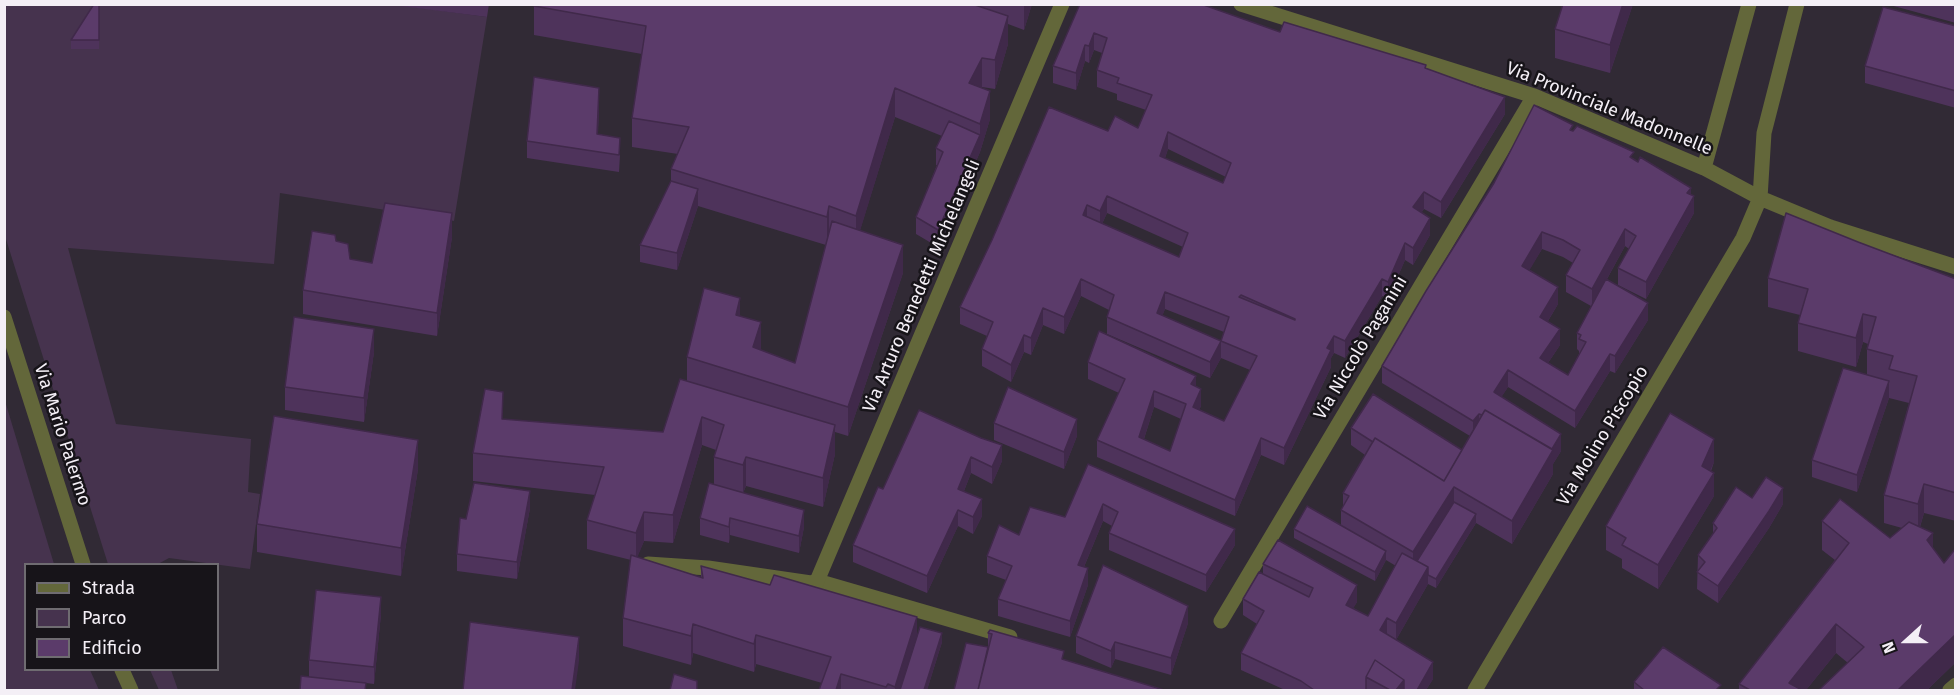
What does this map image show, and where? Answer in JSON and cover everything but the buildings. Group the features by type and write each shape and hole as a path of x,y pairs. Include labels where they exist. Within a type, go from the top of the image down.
{"street":[{"name":"Via Arturo Benedetti Michelangeli","path":"817,581 1062,4"},
{"name":"Via Provinciale Madonnelle","path":"1241,4 1534,96 1704,168 1760,198 1830,227 1956,267"},
{"path":"1704,168 1749,4"},
{"name":"Via Molino Piscopio","path":"1475,690 1743,238 1760,198 1764,133 1797,4"},
{"name":"Via Niccolò Paganini","path":"1221,621 1534,96"},
{"name":"Via Mario Palermo","path":"4,317 83,563"},
{"path":"648,564 708,568 811,583 817,581 1022,640"},
{"path":"123,671 131,690"},
{"path":"1950,690 1956,685"}],"green space":[{"path":"392,4 487,17 454,221 280,193 274,264 68,248 116,424 251,439 248,492 260,494 250,569 169,558 160,563 108,563 5,236 4,5"},
{"path":"5,401 54,563 24,563 24,671 90,671 99,690 5,690"},
{"path":"150,671 171,671 178,690 159,690"}]}
